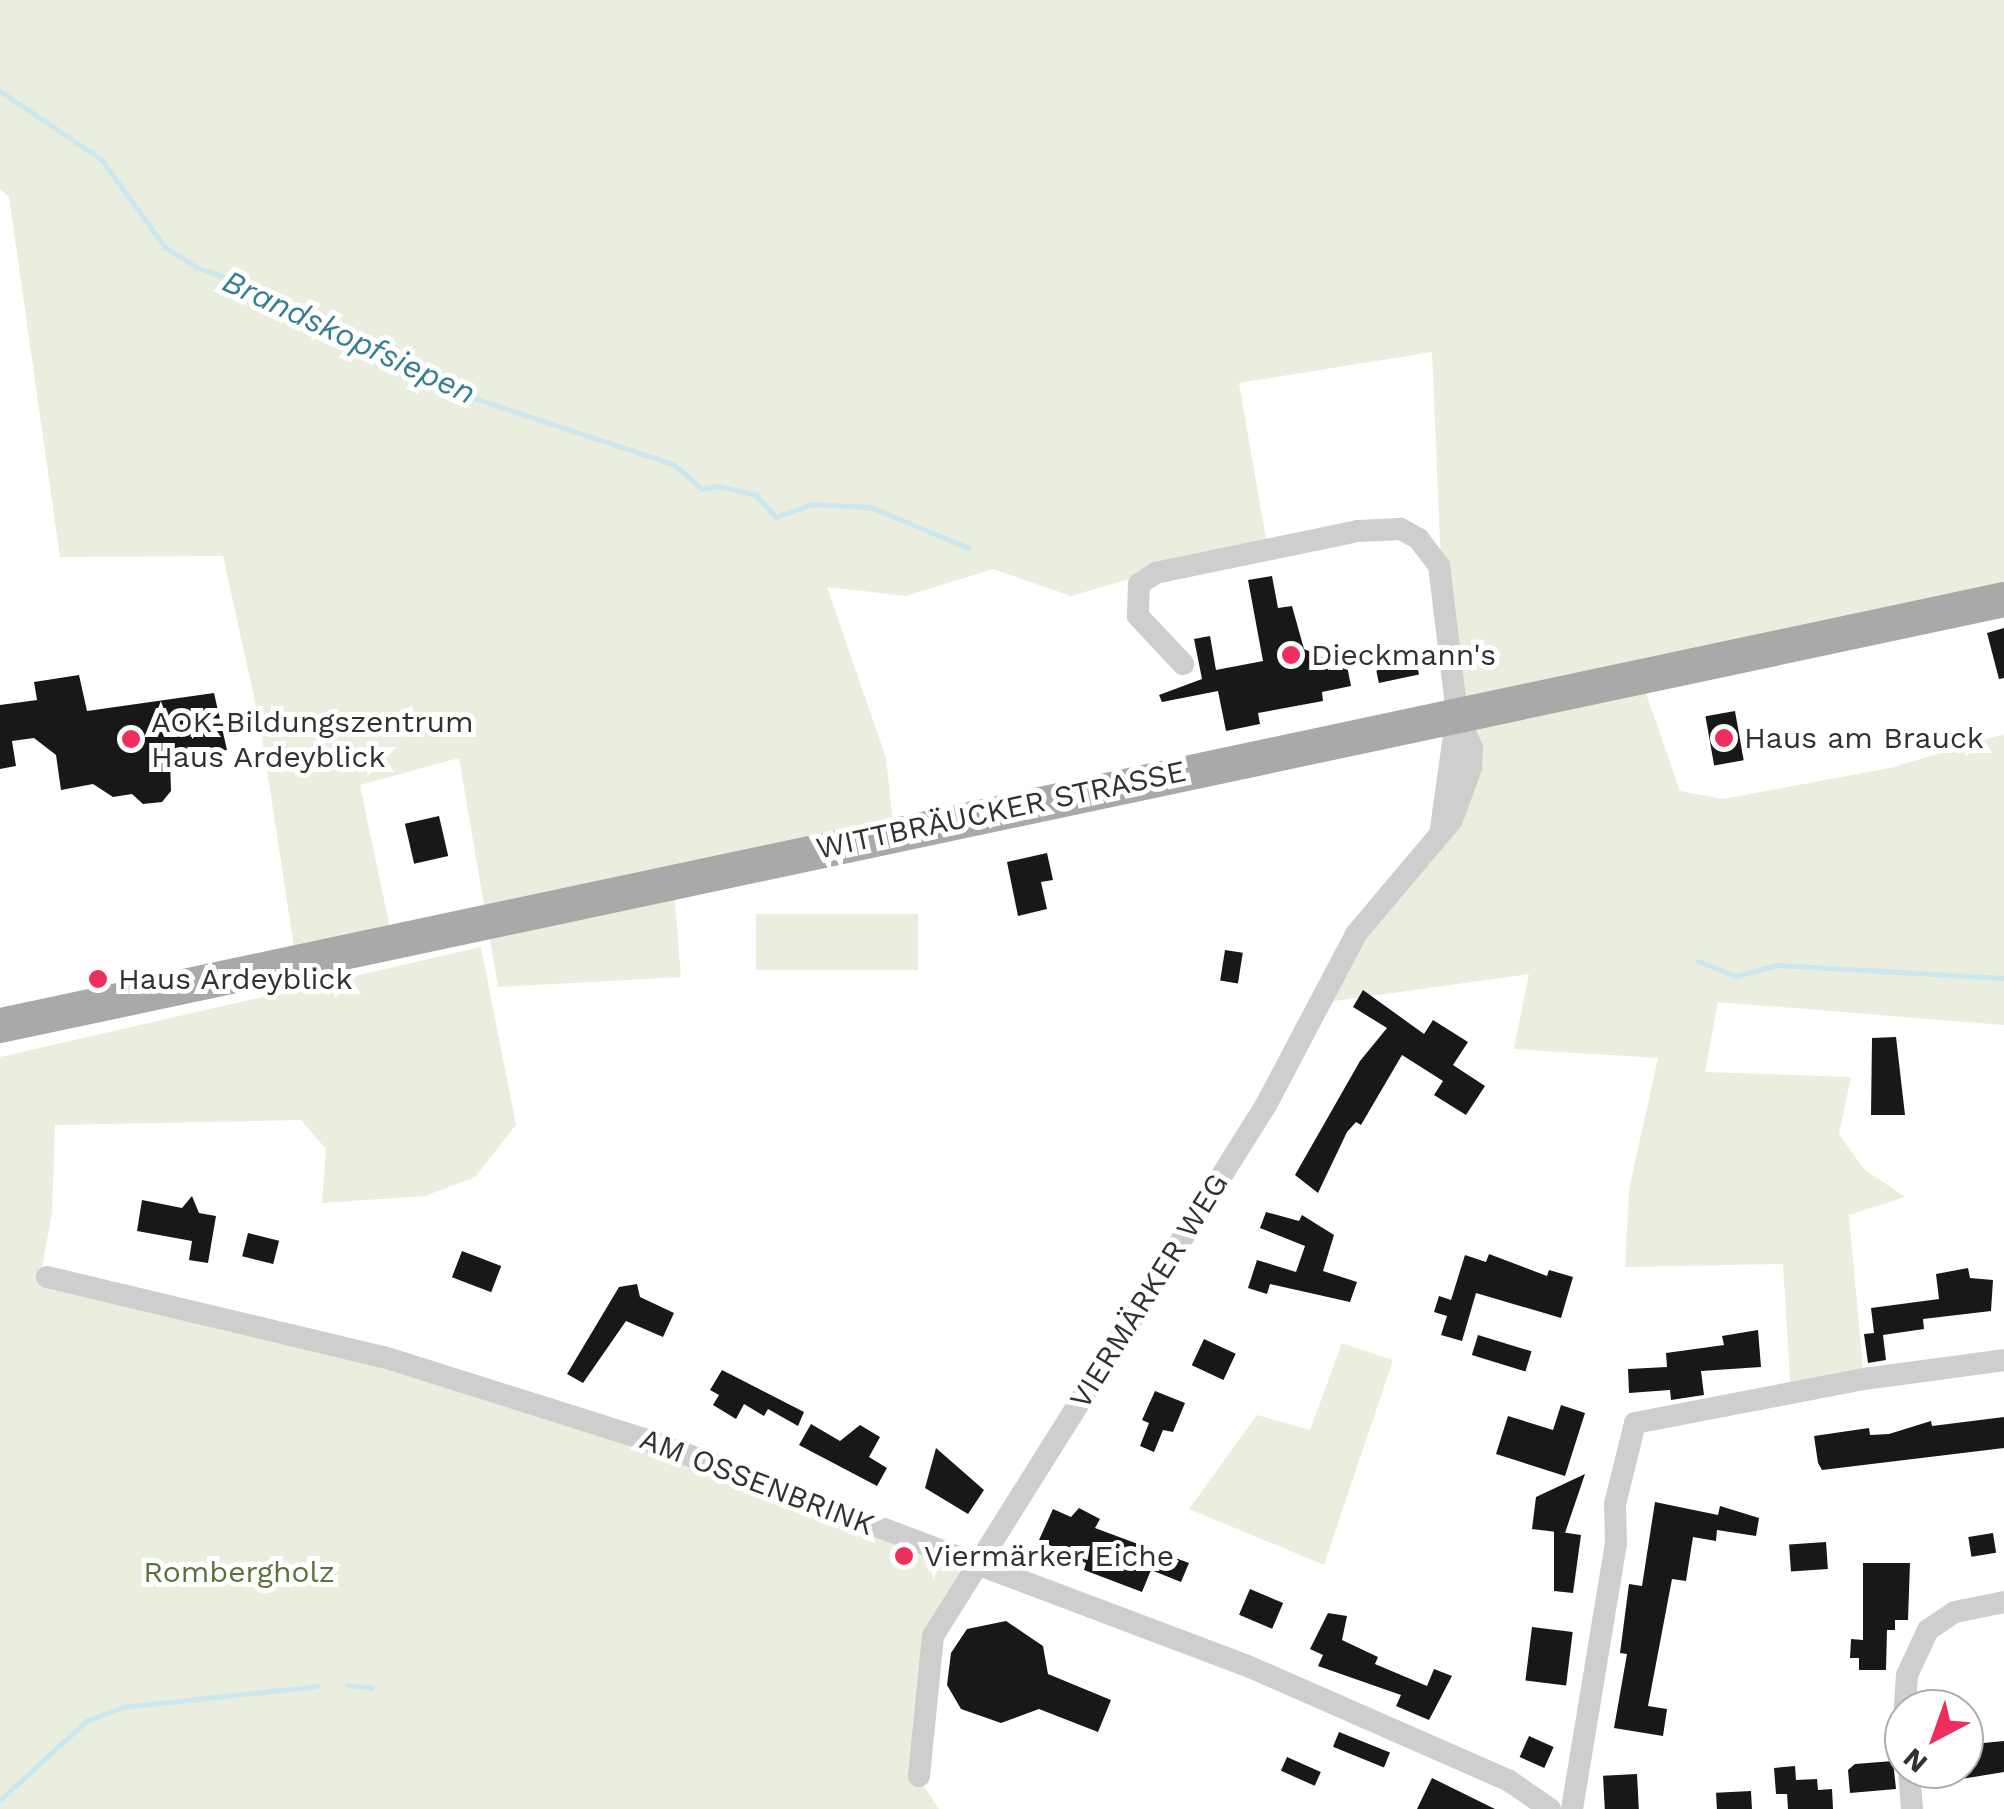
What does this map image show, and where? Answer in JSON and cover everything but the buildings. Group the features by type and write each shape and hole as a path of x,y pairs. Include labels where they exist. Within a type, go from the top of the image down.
{"main road":[{"name":"WITTBRÄUCKER STRASSE","path":"0,1026 2004,599"}],"street":[{"name":"VIERMÄRKER WEG","path":"919,1776 929,1646 1266,1105 1356,934 1462,802 1471,768 1472,748 1457,714 1439,566 1419,538 1401,528 1358,531 1156,573 1139,584 1138,616 1183,664"},
{"name":"AM OSSENBRINK","path":"47,1278 516,1393 1250,1667 1508,1780 1550,1809"},
{"path":"1572,1809 1616,1544 1614,1504 1635,1423 1864,1379 2004,1360"},
{"path":"1906,1689 1907,1675 1928,1630 1955,1612 2004,1602"}],"green space":[{"path":"0,0 2004,0 2004,599 1640,676 1680,791 1723,799 1890,768 2004,734 2004,1025 1718,1002 1705,1072 1851,1077 1839,1134 1864,1169 1905,1197 1849,1215 1864,1379 1791,1395 1783,1264 1625,1267 1629,1189 1658,1058 1514,1049 1529,974 1320,1003 1452,820 1432,352 1239,383 1266,539 1071,596 993,569 906,596 827,587 886,758 894,832 673,878 681,977 498,987 459,758 360,785 393,943 296,960 260,724 223,556 60,557 9,197 0,189"},
{"path":"756,914 918,914 918,970 756,970"},
{"name":"Rombergholz","path":"481,947 516,1125 475,1177 425,1196 322,1203 326,1149 301,1120 55,1125 52,1213 39,1284 451,1384 644,1447 965,1571 929,1657 912,1768 939,1809 0,1809 0,1057"},
{"path":"1342,1343 1393,1360 1324,1565 1189,1509 1257,1415 1310,1430"}],"waterway":[{"name":"Brandskopfsiepen","path":"0,91 101,159 165,247 196,267 243,284 269,305 352,335 431,384 673,464 702,489 718,486 756,495 776,517 811,504 870,507 969,548"},
{"path":"1698,961 1736,976 1777,965 2004,978"},
{"path":"347,1685 372,1688"},
{"path":"0,1800 86,1721 122,1707 317,1686"}],"place":[{"name":"Dieckmann's","path":"1291,655"},
{"name":"Haus am Brauck","path":"1724,738"},
{"name":"AOK-Bildungszentrum Haus Ardeyblick","path":"131,739"},
{"name":"Haus Ardeyblick","path":"98,979"},
{"name":"Viermärker Eiche","path":"904,1556"}]}
